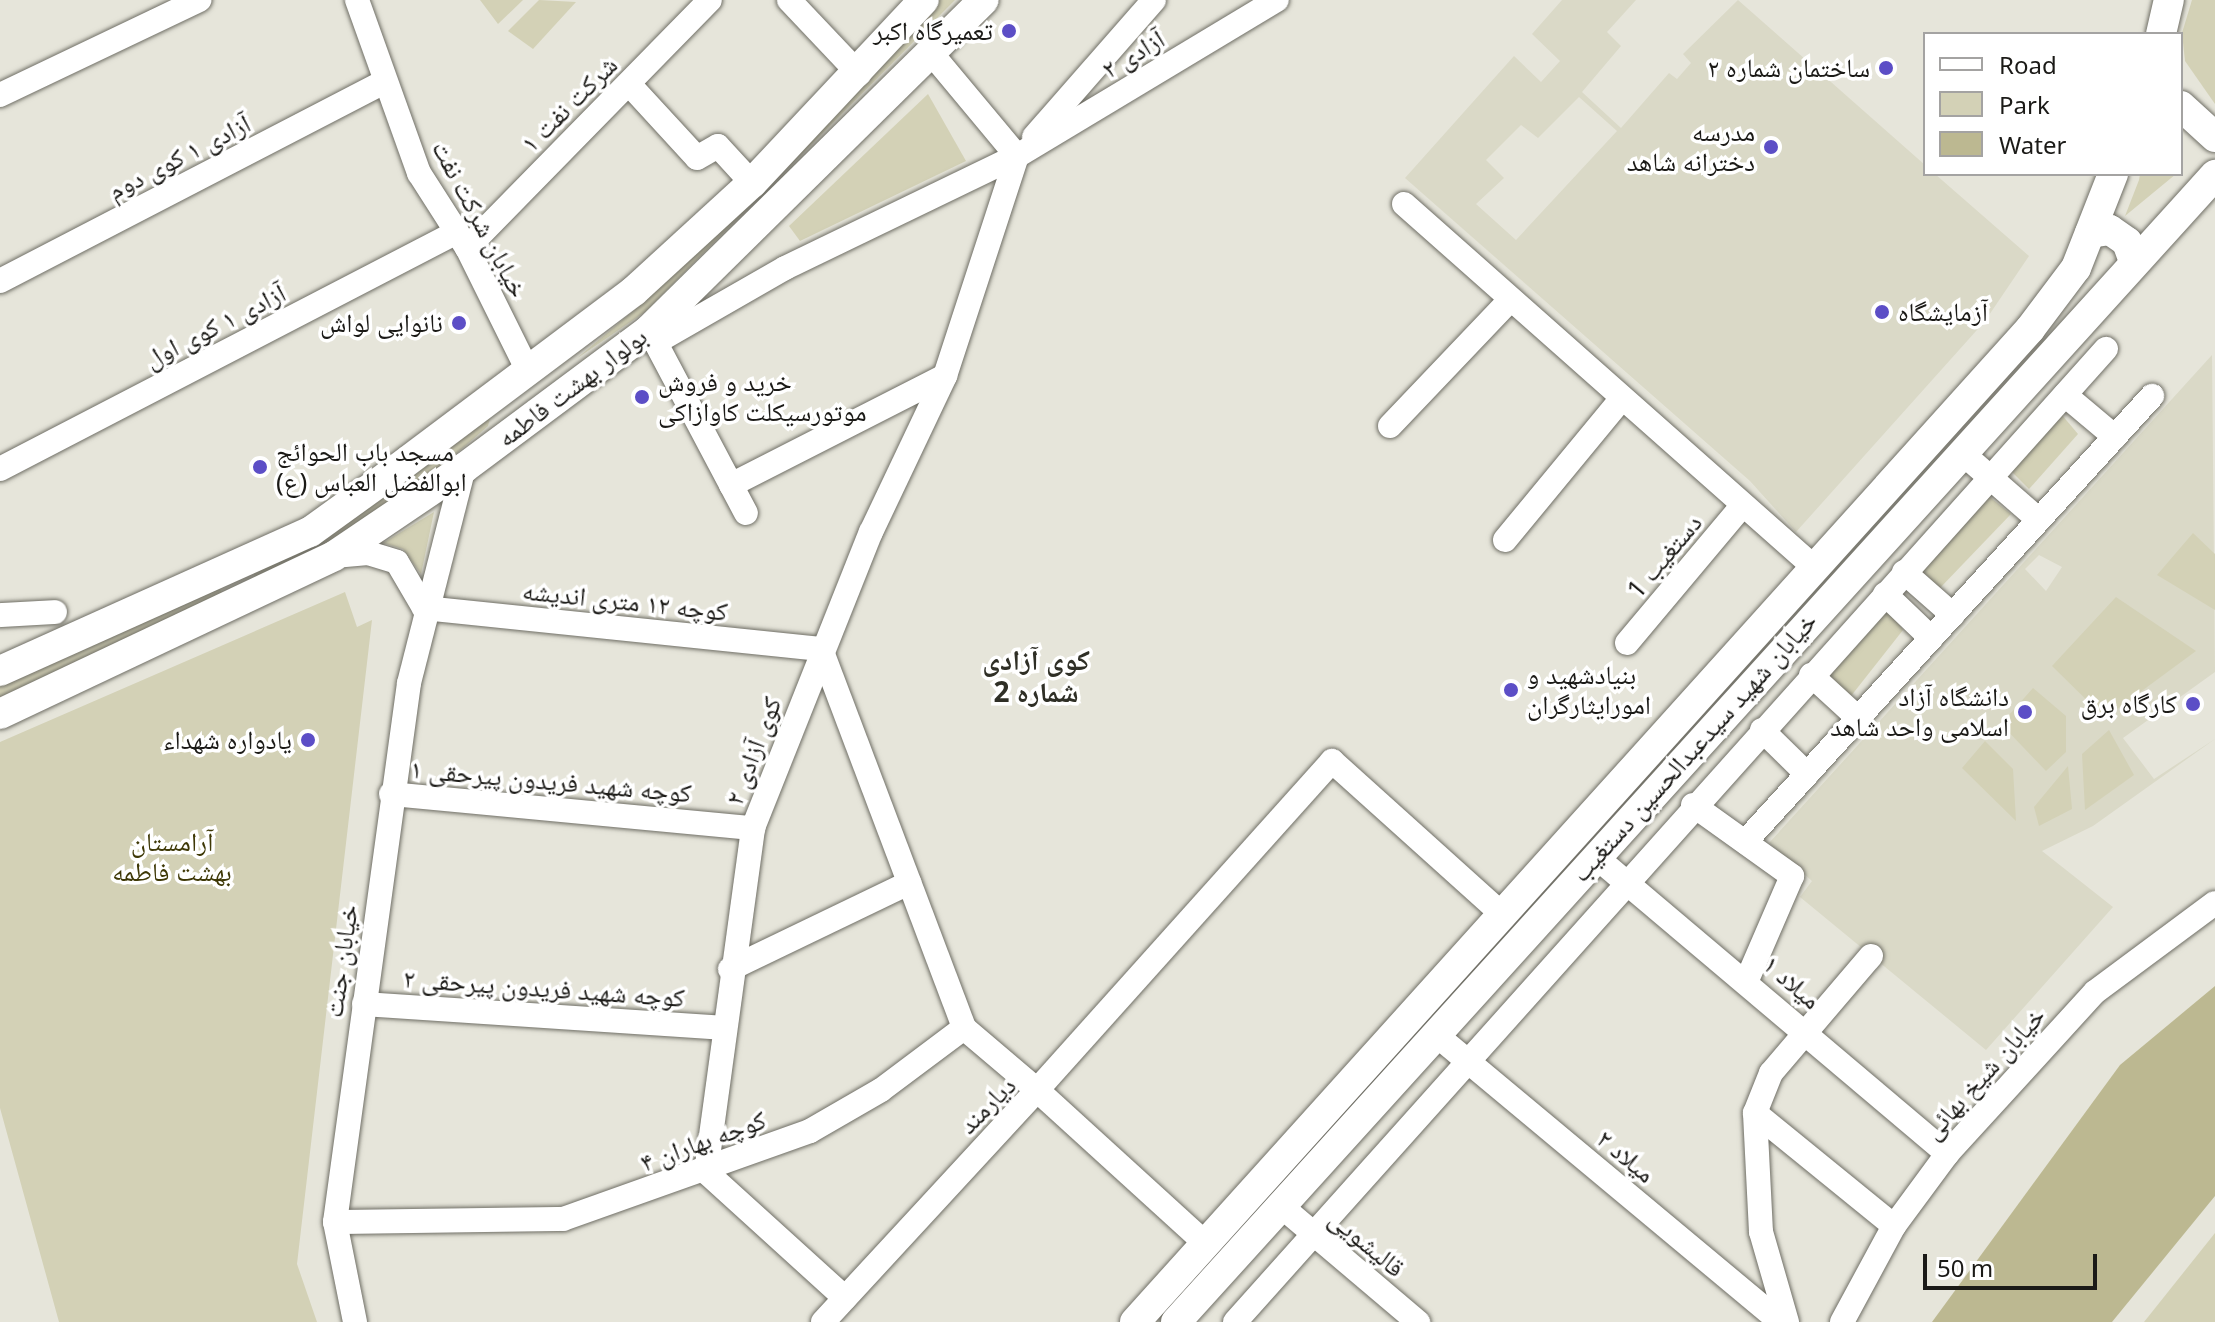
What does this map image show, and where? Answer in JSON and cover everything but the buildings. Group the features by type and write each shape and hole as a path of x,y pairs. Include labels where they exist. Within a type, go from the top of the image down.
{"main road":[{"name":"بولوار بهشت فاطمه","path":"0,671 310,532 634,291 752,183 859,74 924,0"},
{"name":"بولوار بهشت فاطمه","path":"0,714 334,556 652,336 984,0"},
{"path":"2183,108 2215,137"},
{"name":"خیابان شهید سیدعبدالحسین دستغیب","path":"1176,1322 2215,175"},
{"name":"خیابان شهید سیدعبدالحسین دستغیب","path":"1135,1322 2030,329 2069,280 2112,176"},
{"path":"2090,233 2110,230 2127,242 2134,261"},
{"path":"528,371 550,405"},
{"path":"231,568 245,598"}],"street":[{"path":"0,95 199,0"},
{"name":"خیابان شرکت نفت","path":"357,0 419,173 462,240 528,371"},
{"name":"شرکت نفت ۱","path":"462,240 629,84 710,0"},
{"path":"789,0 859,74"},
{"path":"932,54 1017,156 1154,0"},
{"name":"آزادی ۲","path":"652,336 1017,156 1277,0"},
{"name":"آزادی ۱ کوی دوم","path":"0,281 384,82"},
{"path":"629,84 697,158 718,146 752,183"},
{"name":"کوی آزادی ۲","path":"706,1172 721,1028 753,828 821,649 945,376 1017,156"},
{"path":"1404,204 1815,568"},
{"name":"آزادی ۱ کوی اول","path":"0,469 462,240"},
{"path":"1390,426 1511,299"},
{"path":"652,336 746,513"},
{"path":"1235,1322 1471,1061 1693,805 2106,349"},
{"path":"731,485 945,376"},
{"path":"2065,395 2115,437"},
{"path":"1745,842 2152,396"},
{"path":"1505,540 1622,398"},
{"path":"1961,452 2039,520"},
{"name":"خیابان جنت","path":"355,1322 335,1222 391,794 424,608 464,468"},
{"name":"دستغیب 1","path":"1627,643 1743,505"},
{"path":"334,556 368,553 397,562 424,608"},
{"path":"1904,572 1953,615"},
{"path":"1885,594 1931,638"},
{"name":"کوچه ۱۲ متری اندیشه","path":"424,608 821,649"},
{"path":"0,615 55,612"},
{"path":"821,649 964,1028 1037,1090 1332,761 1503,915"},
{"path":"1811,675 1858,718"},
{"path":"1762,730 1807,774"},
{"name":"کوچه شهید فریدون پیرحقی ۱","path":"391,794 753,828"},
{"path":"1693,805 1792,876 1747,980"},
{"name":"میلاد ۱","path":"1596,857 1627,879 1747,980 1947,1154"},
{"path":"730,969 909,883"},
{"name":"خیابان شیخ بهائی","path":"1842,1322 1894,1226 1947,1154 2095,992 2215,903"},
{"path":"1787,1322 1761,1232 1755,1113 1771,1073 1871,956"},
{"name":"کوچه شهید فریدون پیرحقی ۲","path":"364,1004 721,1028"},
{"name":"کوچه بهاران ۴","path":"335,1222 563,1219 706,1172 810,1131 881,1090 964,1028"},
{"name":"میلاد ۲","path":"1435,1034 1781,1322"},
{"name":"دیارمند","path":"823,1322 1037,1090 1205,1243"},
{"path":"1755,1113 1894,1226"},
{"path":"706,1172 845,1298"},
{"name":"قالیشویی","path":"1281,1206 1418,1322"}],"shaded area":[{"path":"1562,0 1636,0 1607,32 1621,46 1582,92 1621,128 1669,73 1677,79 1691,63 1683,54 1738,0 1923,163 1923,176 1937,176 2029,256 1985,321 1796,532 1750,481 1405,178 1514,56 1541,82 1560,61 1532,34","holes":["1579,97 1617,131 1516,240 1476,204 1504,178 1486,160 1521,125 1538,138"]},
{"name":"دانشگاه آزاد اسلامی واحد شاهد","path":"2212,355 2215,672 2123,738 2154,779 2215,739 2093,826 2042,851 2113,907 1986,1050 1800,897 1812,881 1769,843","holes":["2039,555 2062,567 2046,591 2025,569"]}],"green space":[{"path":"480,0 523,0 498,24"},
{"path":"539,0 576,2 533,49 508,31"},
{"path":"940,0 955,0 645,312 576,359 638,307"},
{"path":"2192,0 2215,0 2215,104 2185,61 2182,32"},
{"path":"928,94 966,161 800,241 789,226"},
{"path":"2140,176 2174,176 2125,216"},
{"path":"2056,408 2078,434 2029,489 2004,464"},
{"path":"491,414 488,426 425,481 350,533 255,577 252,569"},
{"path":"1981,490 2011,514 1940,588 1913,567"},
{"path":"434,512 421,574 403,549 383,543"},
{"path":"2193,533 2215,554 2215,610 2157,575"},
{"path":"219,587 223,594 211,601 0,698 0,683"},
{"name":"آرامستان بهشت فاطمه","path":"345,592 357,627 372,620 297,1264 317,1322 59,1322 0,1108 0,742"},
{"path":"2116,597 2196,651 2105,718 2052,666"},
{"path":"1884,599 1903,630 1851,696 1820,669"},
{"path":"2033,688 2066,716 2066,752 2046,771 2001,724"},
{"path":"2109,730 2134,775 2085,810 2082,754"},
{"path":"1985,741 2013,769 2016,821 1962,768"},
{"path":"2068,766 2072,809 2039,826 2034,807"},
{"path":"2215,1233 2215,1322 2144,1322"}],"water":[{"path":"2215,986 2215,1196 2112,1322 1932,1322 2120,1065"}],"place":[{"name":"تعمیرگاه اکبر","path":"1009,31"},
{"name":"ساختمان شماره ۲","path":"1886,68"},
{"name":"مدرسه دخترانه شاهد","path":"1771,147"},
{"name":"آزمایشگاه","path":"1882,312"},
{"name":"نانوایی لواش","path":"459,323"},
{"name":"خرید و فروش موتورسیکلت کاوازاکی","path":"642,397"},
{"name":"مسجد باب الحوائج ابوالفضل العباس (ع)","path":"260,467"},
{"name":"بنیادشهید و امورایثارگران","path":"1511,690"},
{"name":"کارگاه برق","path":"2193,704"},
{"name":"دانشگاه آزاد اسلامی واحد شاهد","path":"2025,712"},
{"name":"یادواره شهداء","path":"308,740"}],"district":[{"name":"کوی آزادی شماره 2","path":"1036,675"}]}
